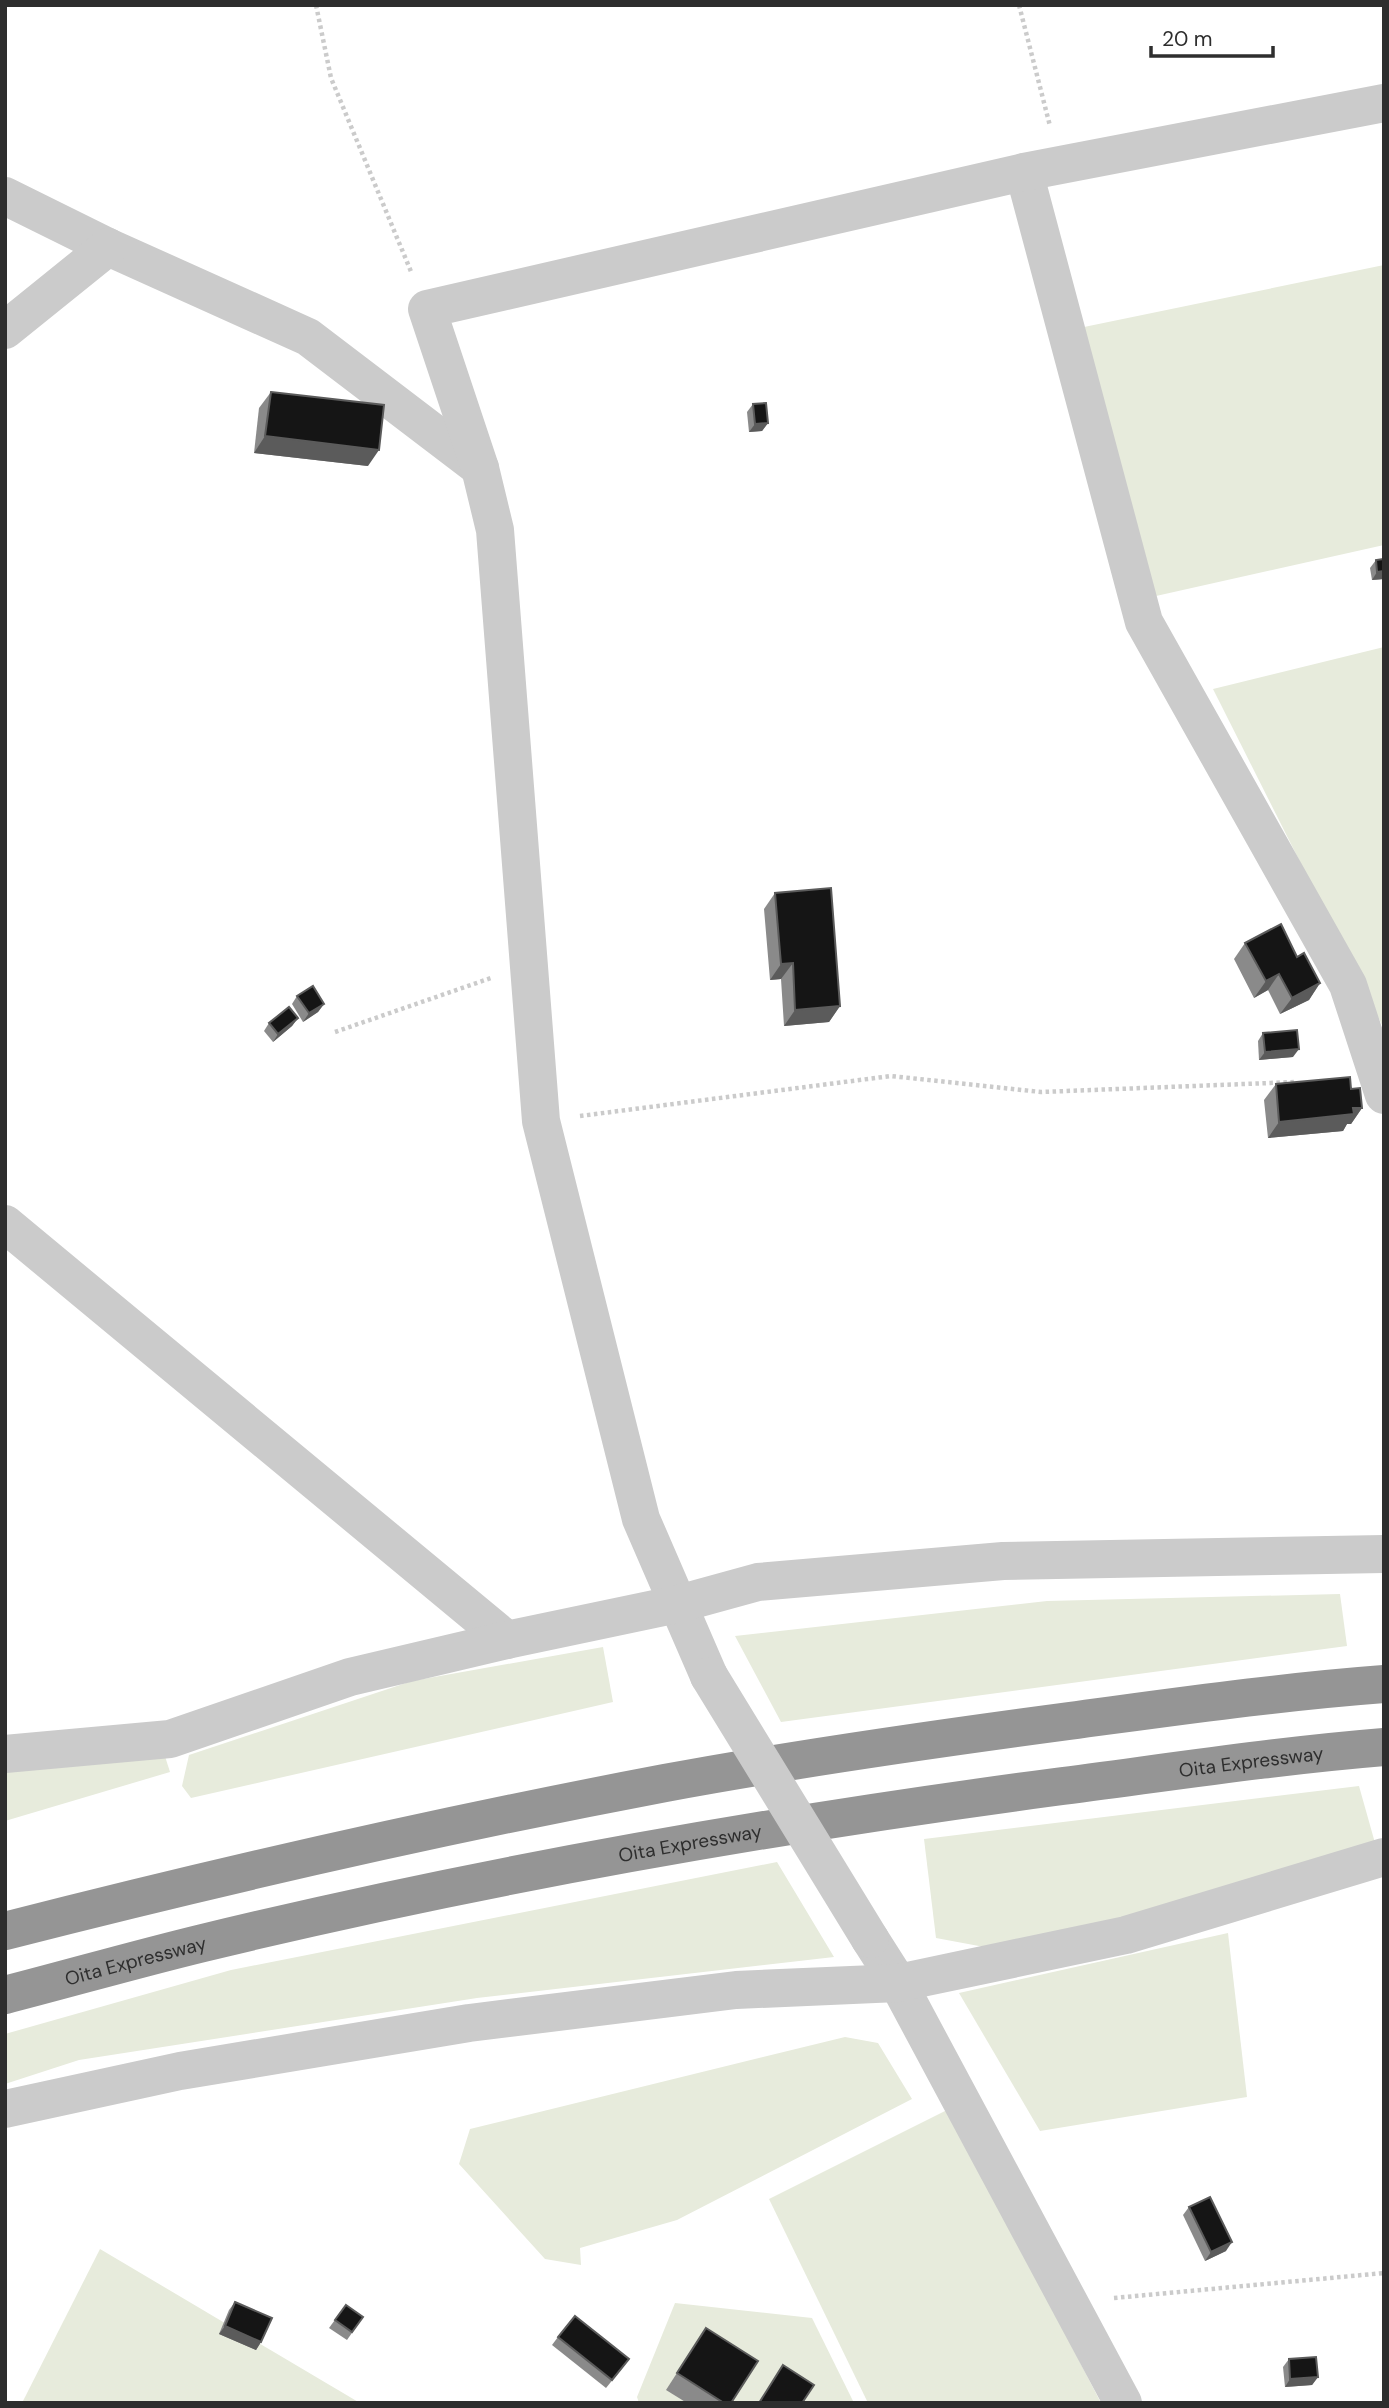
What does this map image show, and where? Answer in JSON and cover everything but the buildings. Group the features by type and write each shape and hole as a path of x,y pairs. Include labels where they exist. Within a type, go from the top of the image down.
{"highway":[{"path":"5,1931 183,1886 401,1836 668,1783 976,1733 1307,1689 1384,1684"},
{"name":"Oita Expressway","path":"5,1995 216,1940 412,1897 682,1843 997,1795 1311,1753 1384,1748"}],"street":[{"path":"1123,2403 898,1983 709,1676 641,1519 541,1121 495,530 480,468 427,309 1042,169 1384,103"},
{"path":"1042,169 1144,622 1348,985 1384,1095"},
{"path":"5,196 108,247 308,337 480,468"},
{"path":"5,331 108,247"},
{"path":"5,1224 507,1640"},
{"path":"5,1754 170,1739 350,1677 678,1604 758,1582 1003,1561 1384,1553"},
{"path":"5,2109 180,2071 469,2024 736,1990 898,1983 1126,1935 1384,1857"}],"path":[{"path":"316,5 331,78 427,309"},
{"path":"1019,5 1042,169"},
{"path":"335,1032 529,965"},
{"path":"541,1121 891,1076 1041,1092 1298,1082"},
{"path":"1068,2303 1384,2273"}],"shaded area":[{"path":"1384,265 1384,545 1156,596 1084,327"},
{"path":"1384,647 1384,1029 1213,689"},
{"path":"1340,1594 1347,1646 781,1722 735,1636 1047,1601"},
{"path":"603,1647 613,1702 191,1798 182,1786 189,1755 412,1681"},
{"path":"163,1750 170,1772 5,1821 5,1765"},
{"path":"1359,1786 1375,1843 1159,1908 995,1949 936,1938 924,1839"},
{"path":"777,1862 834,1957 477,1998 79,2060 5,2084 5,2034 231,1970"},
{"path":"1228,1933 1247,2097 1040,2131 959,1993"},
{"path":"845,2037 878,2043 912,2099 677,2220 580,2248 581,2265 545,2259 459,2164 470,2129"},
{"path":"949,2109 1101,2403 868,2403 769,2199"},
{"path":"100,2249 360,2403 22,2403"},
{"path":"675,2303 812,2318 854,2403 639,2403 637,2397"}]}
